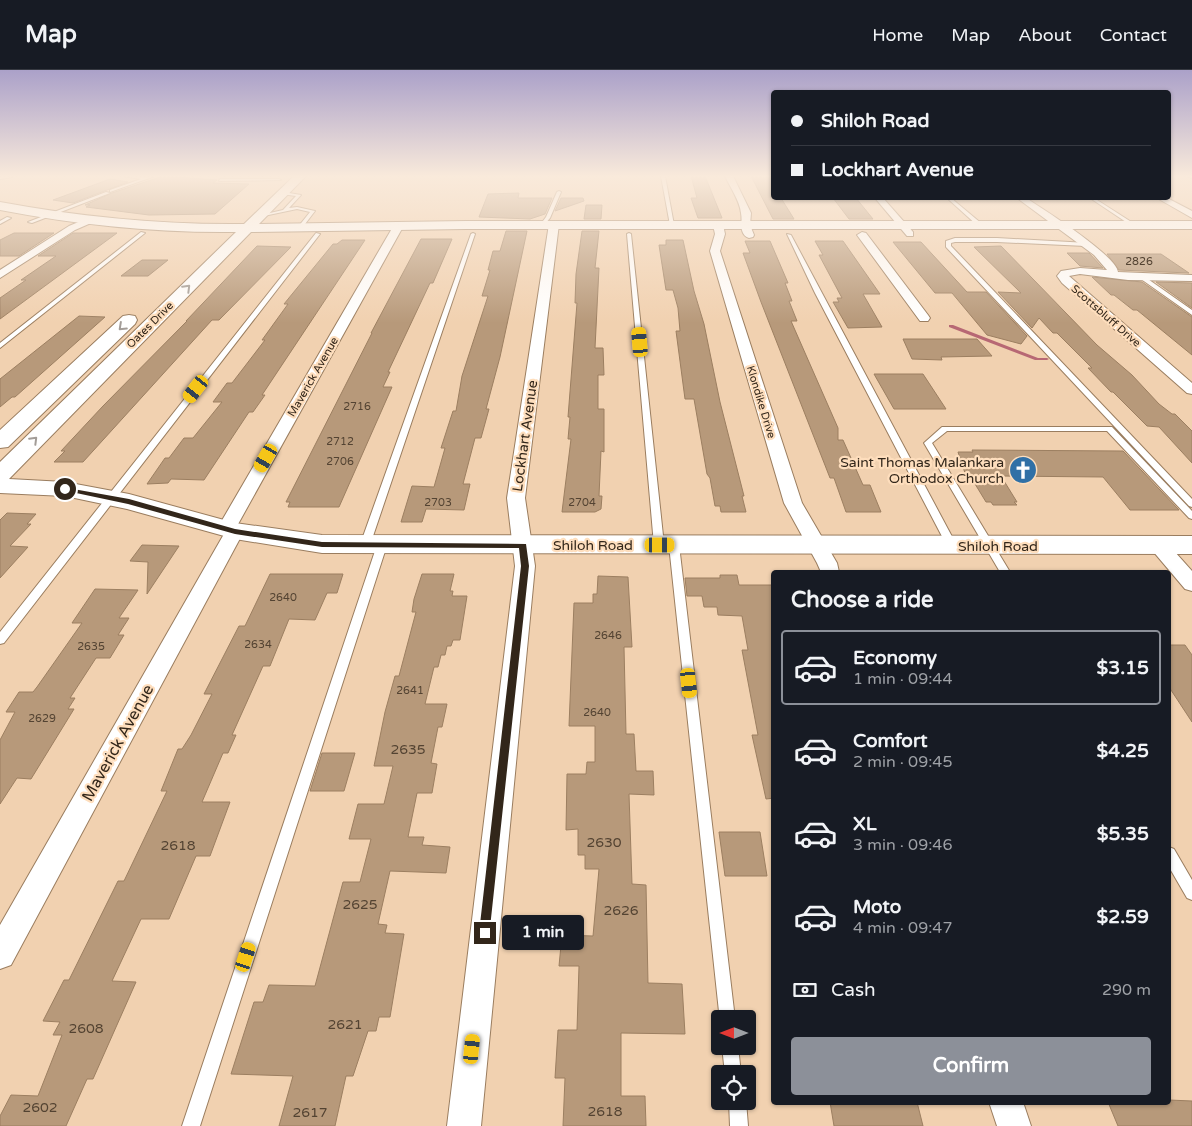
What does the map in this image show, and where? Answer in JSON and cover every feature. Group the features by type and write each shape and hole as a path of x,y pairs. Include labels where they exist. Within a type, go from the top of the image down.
{"main road":[{"path":"53,225 143,233 207,225"},
{"path":"159,225 181,225"},
{"name":"Oates Drive","path":"179,273 237,225"},
{"name":"Oates Drive","path":"0,475 238,225"},
{"path":"267,225 318,234 397,230 661,225"},
{"path":"283,225 473,234 550,228 629,234 719,229"},
{"path":"675,225 747,230 907,230 1070,235 1192,235"},
{"path":"747,230 789,235 862,234 976,225"},
{"name":"Oates Drive","path":"0,442 143,307"},
{"name":"Shiloh Road","path":"0,486 65,489 110,498 230,530 322,544 1192,545"}],"street":[{"path":"0,275 78,225"},
{"path":"747,225 747,230"},
{"path":"903,225 907,230"},
{"path":"1058,225 1070,235 1086,244 1110,265 1113,270 1112,274 1143,278 1192,278"},
{"name":"Lockhart Avenue","path":"464,1126 524,576 523,545 516,498 550,228"},
{"name":"Klondike Drive","path":"719,229 715,251 793,503 829,570"},
{"name":"Maverick Avenue","path":"0,954 230,530 397,230"},
{"path":"862,234 924,318"},
{"name":"Scottsbluff Drive","path":"1112,274 1080,271 1065,273 1063,276 1192,390"},
{"path":"1159,546 1192,584"},
{"path":"1007,1105 1014,1126"}],"lane":[{"path":"0,346 143,233"},
{"path":"0,640 318,234"},
{"path":"191,1126 373,545 473,234"},
{"path":"629,234 726,1010"},
{"path":"789,235 952,546"},
{"path":"1086,244 997,240 955,240 948,242 948,246 1192,504"},
{"path":"1143,278 1192,313"},
{"path":"1004,570 928,443 945,430 1109,429 1192,516"},
{"path":"1171,857 1192,894"},
{"path":"738,1110 739,1126"}],"building":[{"path":"506,231 527,231 500,357 486,409 489,409 481,438 475,438 463,484 470,484 464,510 426,509 422,522 401,522 412,486 434,487 445,448 441,448 453,411 456,411 462,376 488,296 482,296 490,270 488,270 493,251 500,251"},
{"path":"582,231 599,231 595,268 599,268 595,348 603,348 604,375 598,375 598,409 604,409 604,452 601,451 599,496 602,496 601,509 595,512 562,512 571,439 568,439 570,417 568,417 577,303 575,303 576,274"},
{"path":"14,233 54,233 19,256 0,256 0,240"},
{"path":"73,233 117,233 0,319 0,298 26,280 21,280 56,256 38,256"},
{"path":"421,239 452,239 433,283 430,283 388,372 390,372 383,387 392,387 339,507 288,507 290,502 286,502 371,333"},
{"path":"342,240 365,240 262,395 265,395 253,412 249,412 204,480 171,479 168,483 147,484 165,458 169,458 184,438 193,438 222,402 213,402 227,383 232,383 265,340 262,340 288,304 284,304 333,244 337,244"},
{"path":"666,240 683,240 694,291 704,324 720,402 744,496 742,496 746,512 721,512 720,506 715,506 710,478 707,474 694,399 685,399 676,331 680,331 678,308 673,290 666,290 659,245 666,245"},
{"path":"745,241 770,241 788,283 785,283 792,301 789,301 797,321 791,321 838,428 838,440 843,440 863,485 870,485 881,512 846,512 834,478 830,478 761,302 743,253 750,253"},
{"path":"815,241 843,241 880,294 863,294 882,327 848,328 833,302 839,302 837,298 842,298 819,255 823,255"},
{"path":"893,242 921,242 967,292 986,292 1027,336 1021,344 987,335 952,293 935,293"},
{"path":"257,246 291,247 219,320 212,320 83,462 54,462 65,451 61,451 103,406 187,321"},
{"path":"1001,246 1097,345 1132,375 1159,404 1172,414 1175,414 1192,431 1192,463 1159,427 1147,426 1111,392 1088,368 1092,368 1057,333 1053,333 1039,318 1032,328 998,292 1021,293 974,247"},
{"path":"1067,253 1089,253 1103,268 1080,266"},
{"path":"1107,254 1161,254 1189,273 1119,270"},
{"path":"142,260 168,260 148,276 121,276"},
{"path":"1092,277 1142,282 1192,317 1192,355 1137,310 1133,310 1114,295 1111,295"},
{"path":"1156,282 1192,283 1192,308"},
{"path":"79,316 105,317 15,397 12,397 0,407 0,379"},
{"path":"903,339 977,339 992,356 941,357 942,360 912,359"},
{"path":"874,374 923,374 946,409 894,409"},
{"name":"Saint Thomas Malankara Orthodox Church","path":"972,450 1123,451 1179,510 1130,510 1103,477 1001,476 1017,505 993,505 991,502 986,502 972,479 967,479 958,452 973,452"},
{"path":"7,513 36,514 27,524 31,524 10,546 28,547 0,578 0,520"},
{"path":"142,545 179,546 147,594 148,562 130,561"},
{"path":"270,574 343,574 337,593 327,593 315,620 289,619 270,666 263,666 232,735 236,735 228,753 223,753 202,802 230,802 210,856 196,856 169,919 141,919 112,981 136,982 93,1079 87,1079 66,1126 0,1126 0,1116 11,1095 38,1096 62,1035 53,1035 60,1022 43,1021 64,980 69,980 118,881 124,881 167,791 161,791 178,749 182,749 191,735 212,694 204,694 239,626 245,626"},
{"path":"422,574 454,574 450,591 453,591 452,596 467,596 460,640 453,640 451,646 447,646 445,655 441,655 438,667 434,667 425,704 447,704 442,727 438,727 431,763 437,764 432,793 417,793 408,837 424,837 422,845 450,847 446,873 390,871 378,924 387,925 385,933 404,934 390,1017 379,1017 376,1031 368,1031 353,1076 346,1076 335,1126 279,1126 293,1076 231,1074 254,1002 263,1002 269,985 315,986 343,882 360,882 371,839 349,839 358,804 384,804 393,766 374,766 385,712 395,676 399,676 416,612 412,612 414,599"},
{"path":"720,575 737,575 739,585 771,585 771,798 766,799 752,735 758,735 742,650 748,650 742,616 718,615 717,607 704,607 702,596 687,596 685,578 720,578"},
{"path":"598,576 628,577 632,647 624,647 626,734 634,734 636,771 653,771 654,795 629,794 632,884 646,885 648,983 682,984 685,1034 621,1033 621,1096 645,1096 646,1126 563,1126 565,1078 555,1078 558,1030 577,1030 579,966 559,966 562,935 593,936 599,869 585,869 585,855 578,855 578,829 566,830 567,774 586,774 587,762 595,762 595,726 569,726 574,603 593,603 593,594 597,594"},
{"path":"95,589 138,590 119,618 129,618 118,635 124,635 110,658 96,658 70,698 75,698 68,709 74,709 31,779 17,778 0,804 0,740 15,712 6,712 19,692 33,692 37,687 82,623 72,623"},
{"path":"1171,645 1185,645 1192,655 1192,722 1171,690"},
{"path":"322,753 355,753 344,791 310,791"},
{"path":"719,832 760,832 767,876 725,876"},
{"path":"1171,1100 1192,1101 1192,1126 1118,1126 1109,1105 1171,1105"},
{"path":"830,1105 918,1105 923,1126 834,1126"}],"waterway":[{"path":"951,326 1037,359 1047,359"}],"place":[{"name":"Saint Thomas Malankara Orthodox Church","path":"1023,470"}],"route":[{"path":"65,489 129,502 235,531 292,541 322,544 523,545 525,566 485,933"}]}
